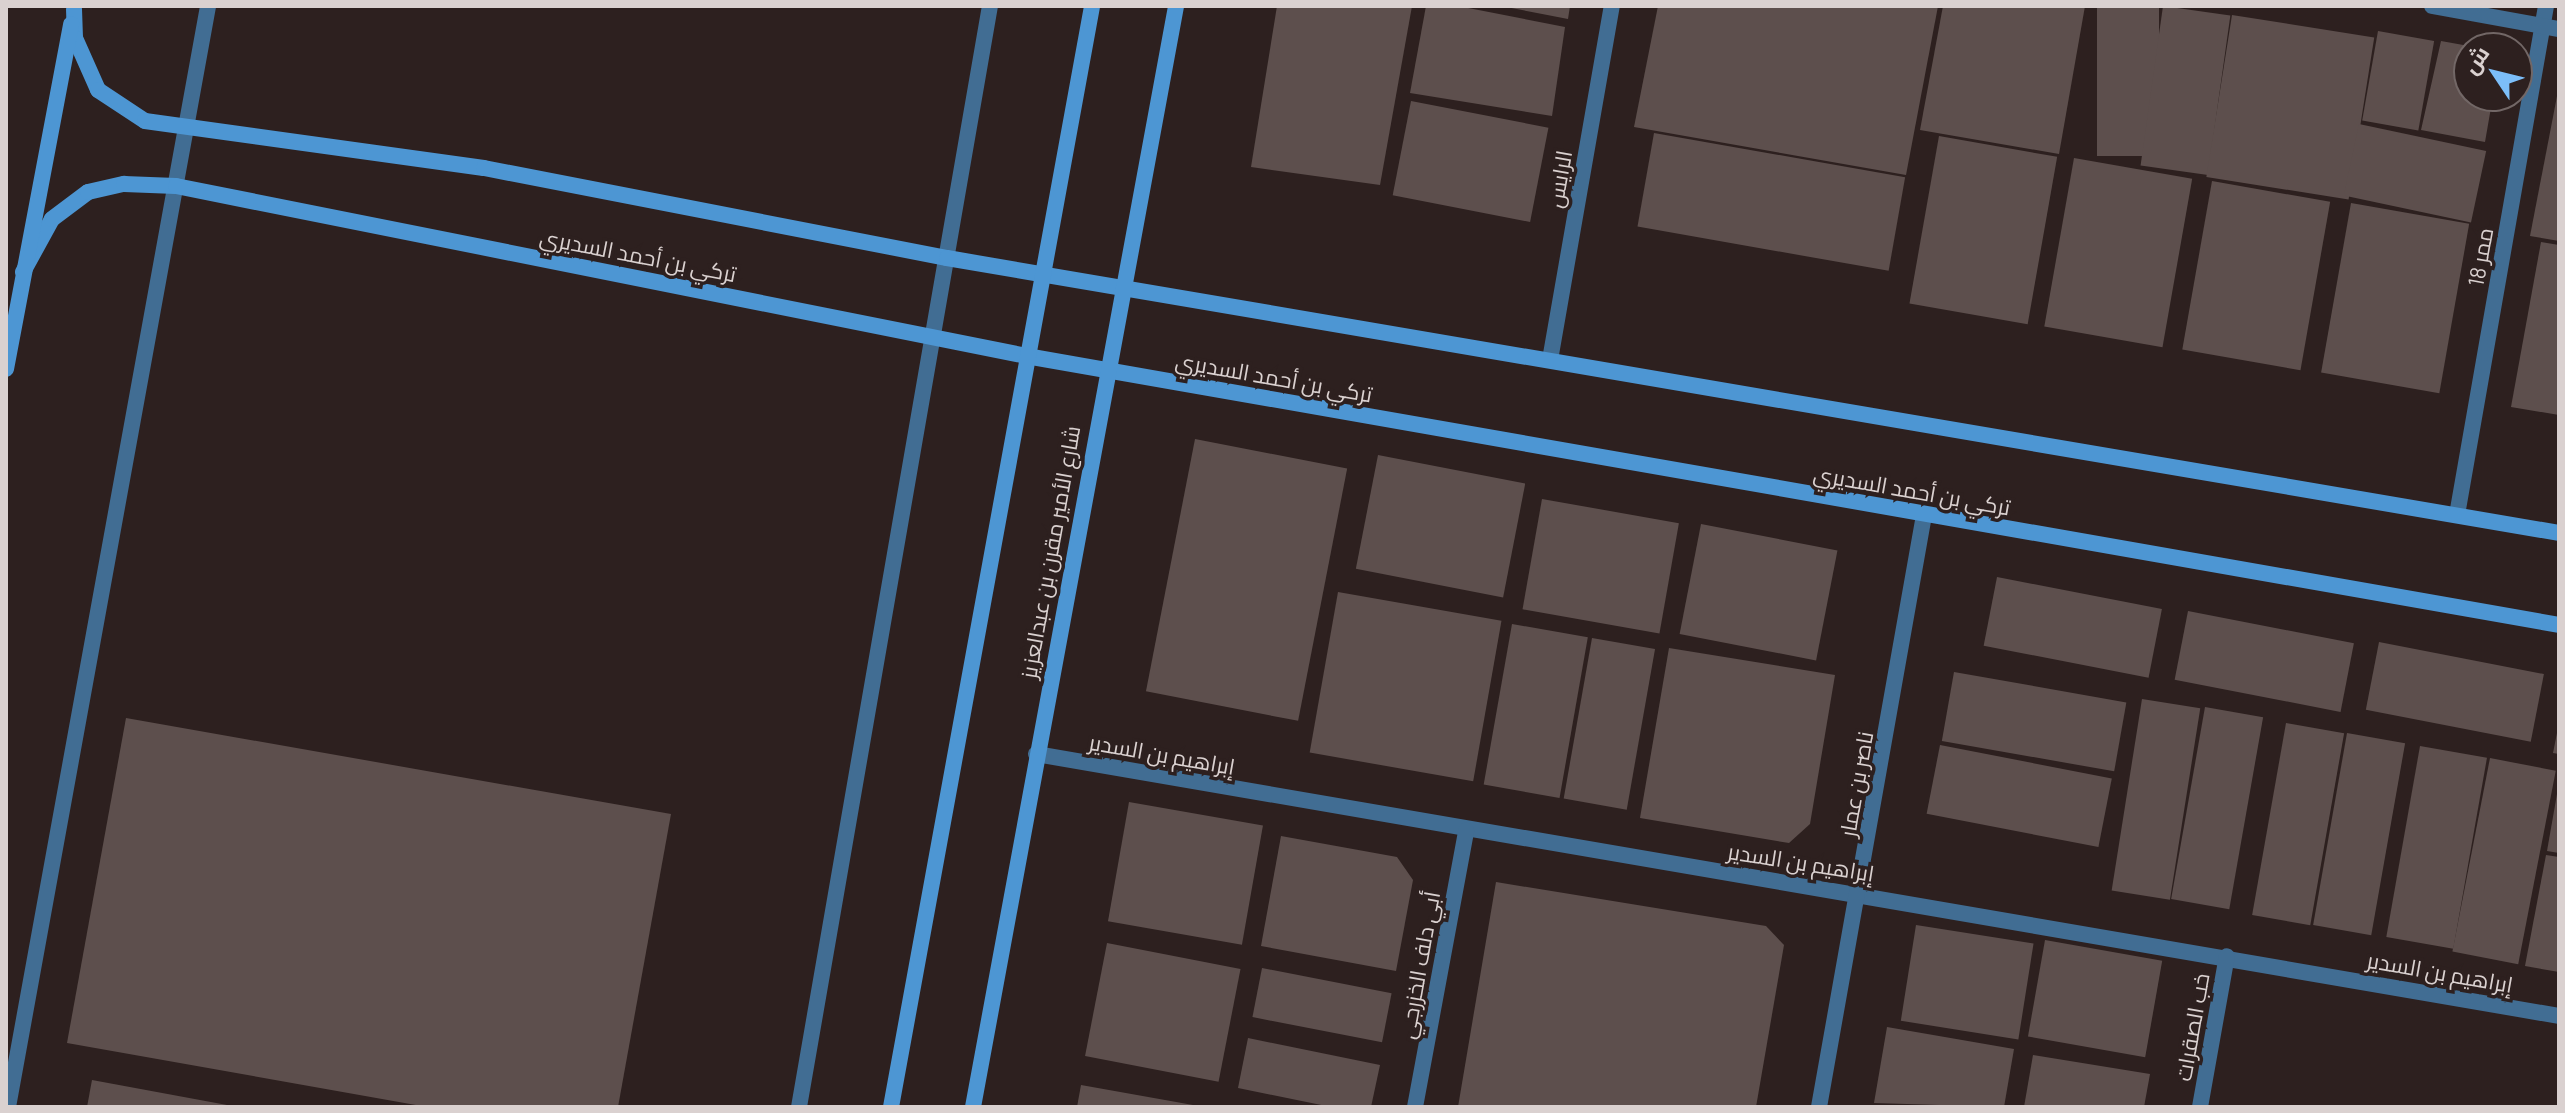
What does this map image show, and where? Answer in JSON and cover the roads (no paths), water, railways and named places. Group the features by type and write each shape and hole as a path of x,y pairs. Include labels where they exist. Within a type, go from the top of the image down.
{"street":[{"path":"8,1107 208,6"},
{"path":"799,1107 990,6"},
{"path":"891,1107 1032,357 1092,6"},
{"name":"شارع الأمير مقرن بن عبدالعزيز","path":"973,1107 1120,287 1176,6"},
{"name":"الرايس","path":"1550,360 1612,6"},
{"path":"2432,6 2551,27"},
{"name":"ممر 18","path":"2457,515 2551,27 2546,6"},
{"path":"74,8 75,38 98,90 145,121 484,168 947,258 2559,533"},
{"path":"6,369 74,8"},
{"name":"تركي بن أحمد السديري","path":"23,272 52,219 88,192 124,184 176,186 1032,357 2559,625"},
{"name":"ناصر بن عمار","path":"1819,1107 1860,893 1924,515"},
{"name":"إبراهيم بن السدير","path":"1036,754 1466,831 1860,893 2559,1016"},
{"name":"أبي دلف الخزرجي","path":"1415,1107 1466,831"},
{"name":"خب الصقرات","path":"2200,1107 2227,956"}]}
